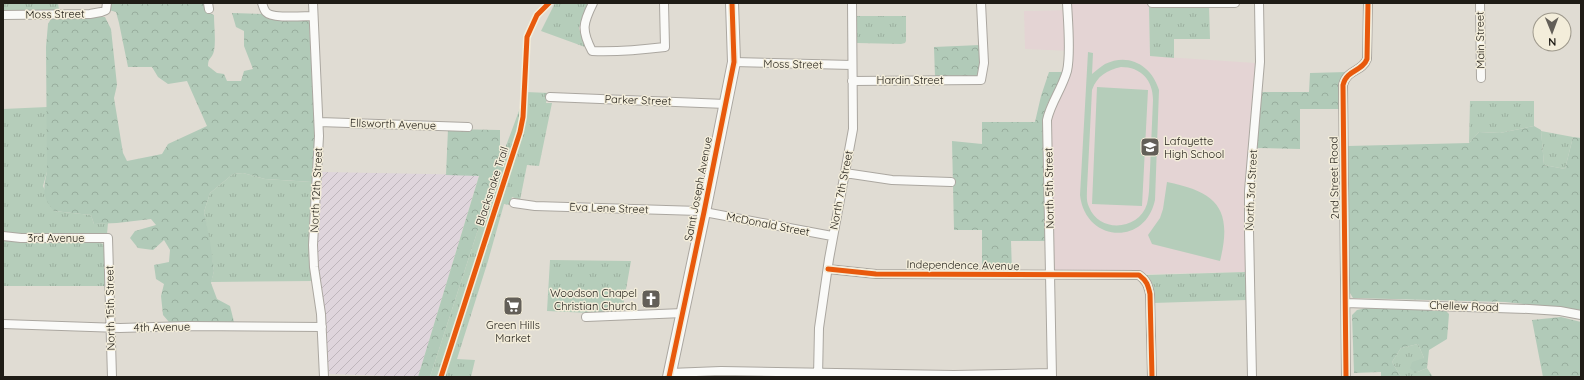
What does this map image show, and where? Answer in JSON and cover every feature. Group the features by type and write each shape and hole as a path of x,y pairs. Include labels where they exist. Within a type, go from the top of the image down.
{"main road":[{"name":"Saint Joseph Avenue","path":"669,375 734,62 732,3"}],"street":[{"path":"262,3 265,11 269,14 291,17 313,16"},
{"name":"North 12th Street","path":"313,3 319,122 313,245 322,327 324,377"},
{"path":"593,3 584,24 587,42 592,50 632,51 665,47 664,3"},
{"name":"North 7th Street","path":"818,375 819,328 832,236 853,128 852,3"},
{"name":"Hardin Street","path":"852,81 981,80 984,64 981,3"},
{"name":"North 5th Street","path":"1052,375 1048,120 1050,109 1067,70 1067,3"},
{"path":"1152,3 1235,3"},
{"name":"North 3rd Street","path":"1252,377 1249,223 1260,62 1259,3"},
{"name":"2nd Street Road","path":"1346,377 1343,85 1348,74 1366,64 1368,3"},
{"name":"Main Street","path":"1480,3 1481,78"},
{"name":"Moss Street","path":"3,15 90,14 101,12 106,6"},
{"name":"Moss Street","path":"734,62 852,65"},
{"name":"Parker Street","path":"550,97 726,104"},
{"name":"Ellsworth Avenue","path":"319,122 468,127"},
{"path":"845,173 892,180 950,182"},
{"name":"Eva Lene Street","path":"514,203 535,206 704,212"},
{"name":"McDonald Street","path":"704,212 832,236"},
{"name":"3rd Avenue","path":"3,236 21,238 108,238"},
{"name":"North 15th Street","path":"108,238 112,377"},
{"name":"Independence Avenue","path":"828,269 876,274 1050,276 1139,275 1145,280 1150,294 1152,377"},
{"name":"Chellew Road","path":"1346,303 1529,309 1560,311 1581,315"},
{"path":"586,317 682,313"},
{"name":"4th Avenue","path":"3,324 110,328 322,327"},
{"path":"669,375 1052,375"}],"shaded area":[{"name":"Lafayette High School","path":"1071,3 1149,3 1150,56 1255,63 1247,170 1246,272 1147,274 1141,272 1055,272 1051,124 1054,106 1068,79 1071,51 1025,49 1024,11 1071,10"},
{"path":"322,172 479,175 418,377 329,374 325,318 316,257"}],"green space":[{"path":"3,3 58,3 59,10 3,11"},
{"path":"109,3 206,3 207,12 214,15 215,33 214,51 208,66 217,73 224,74 227,81 241,81 244,71 253,69 244,46 244,31 236,27 232,13 265,14 309,21 315,138 312,182 265,179 243,173 233,174 210,193 204,212 214,271 211,283 217,299 230,306 234,322 169,322 163,315 161,296 164,284 156,279 154,265 169,262 170,250 164,240 153,250 138,248 130,238 135,231 156,225 151,219 94,224 91,215 54,211 45,197 44,188 47,172 46,47 48,24 52,17 105,17 111,29 117,85 114,98 123,153 127,161 162,154 168,144 207,126 187,81 168,84 158,77 152,67 128,67 116,12 109,10"},
{"path":"555,3 589,3 579,28 585,47 541,31"},
{"path":"1209,5 1210,39 1174,39 1174,58 1150,56 1149,6"},
{"path":"857,16 906,16 905,43 857,43"},
{"path":"980,45 981,60 978,75 975,77 935,77 934,47"},
{"path":"1088,52 1093,53 1092,74 1105,64 1114,61 1131,61 1145,68 1151,74 1159,90 1155,200 1149,215 1140,226 1128,231 1116,233 1103,230 1092,222 1084,211 1080,195","holes":["1121,67 1140,72 1151,86 1153,100 1149,196 1143,213 1136,219 1128,223 1110,225 1102,222 1094,216 1087,200 1092,90 1103,74"]},
{"path":"1049,72 1062,72 1047,105 1043,123 1045,241 1011,241 1012,272 982,271 982,230 954,230 952,141 982,144 982,122 1035,122 1041,96"},
{"path":"1347,72 1341,84 1341,109 1300,109 1300,149 1257,148 1261,92 1309,92 1310,73"},
{"path":"1097,87 1148,90 1142,206 1092,204"},
{"path":"526,92 549,93 546,103 552,103 539,166 527,165 520,200 512,197 510,205 504,204 488,261 457,359 475,360 471,377 430,377 500,162"},
{"path":"1470,101 1534,101 1534,126 1500,133 1479,132 1469,143"},
{"path":"47,107 47,172 43,186 54,211 91,215 94,224 108,223 107,234 24,235 3,233 3,109"},
{"path":"1534,126 1541,130 1544,165 1565,169 1573,137 1581,138 1581,310 1505,302 1353,298 1350,293 1348,146 1469,143 1479,132 1500,133"},
{"path":"448,129 500,130 500,162 430,377 418,377 479,176 446,175"},
{"path":"1541,131 1573,137 1565,169 1544,165"},
{"path":"243,173 265,179 312,182 309,233 312,281 211,282 214,271 204,212 210,193 233,174"},
{"path":"1167,182 1198,191 1209,198 1217,206 1222,216 1224,228 1224,243 1220,261 1152,244 1148,235 1160,218 1163,209"},
{"path":"3,241 104,244 106,247 106,286 3,286"},
{"path":"550,260 631,261 622,312 589,313 547,311"},
{"path":"1246,272 1247,300 1153,303 1152,286 1147,275"},
{"path":"1366,308 1445,310 1449,314 1447,339 1429,350 1427,368 1415,373 1410,368 1412,362 1424,358 1418,344 1401,348 1392,362 1401,377 1381,377 1381,372 1354,373 1352,315 1357,310"},
{"path":"1561,317 1581,322 1581,377 1543,377 1532,320"},
{"path":"1418,344 1424,358 1415,373 1427,368 1433,377 1401,377 1392,362 1401,348"}],"cycle path":[{"name":"Blacksnake Trail","path":"441,377 520,132 523,117 527,37 537,15 549,3"},
{"path":"669,377 734,62 732,3"},
{"path":"1346,377 1343,85 1348,76 1362,66 1367,59 1368,3"},
{"path":"828,269 876,274 1139,275 1147,283 1150,294 1152,377"}],"place":[{"name":"Lafayette High School","path":"1150,147"},
{"name":"Woodson Chapel Christian Church","path":"651,299"},
{"name":"Green Hills Market","path":"513,306"}]}
